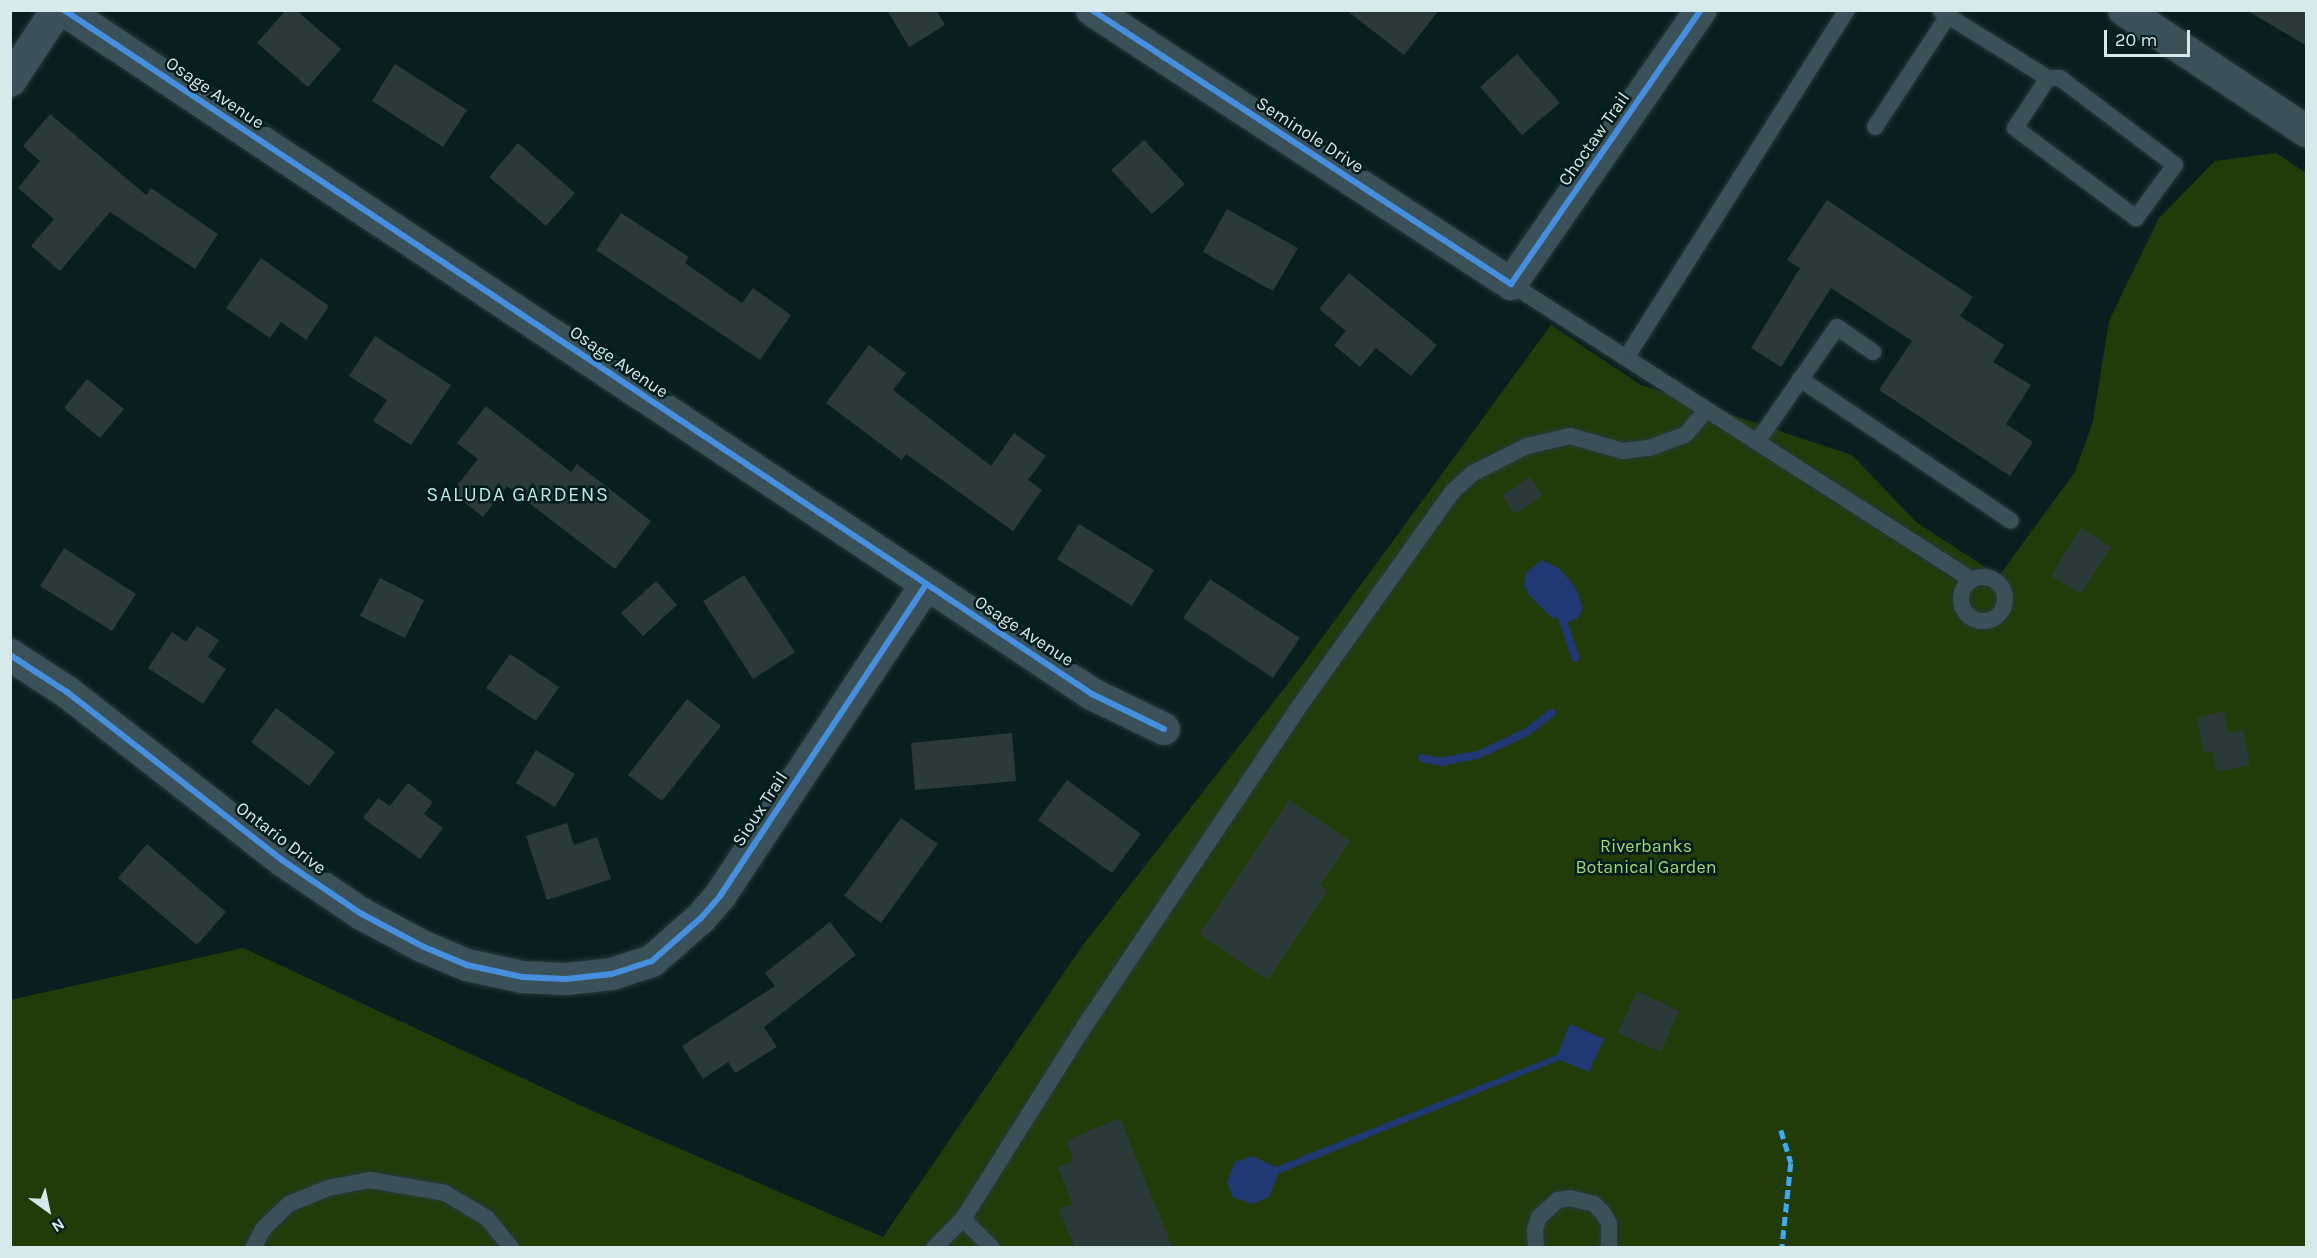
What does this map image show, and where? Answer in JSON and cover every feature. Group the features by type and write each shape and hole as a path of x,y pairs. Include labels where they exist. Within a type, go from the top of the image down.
{"street":[{"path":"10,81 57,10"},
{"name":"Osage Avenue","path":"64,10 1092,694 1164,729"},
{"name":"Seminole Drive","path":"1092,10 1511,284"},
{"name":"Choctaw Trail","path":"1511,284 1701,10"},
{"path":"2124,10 2307,131"},
{"name":"Sioux Trail","path":"566,979 612,974 652,962 701,918 720,896 926,585"},
{"name":"Ontario Drive","path":"10,655 67,692 282,860 360,913 424,948 468,965 522,977 566,979"}],"lane":[{"path":"1626,358 1847,10"},
{"path":"1875,126 1944,13 2054,78 2175,165 2136,218 2015,128 2054,78"},
{"path":"1511,284 1972,580"},
{"path":"1757,442 1837,327 1873,352"},
{"path":"1800,379 2011,520"},
{"path":"934,1248 963,1219 1145,936 1374,600 1452,492 1473,473 1527,446 1570,436 1623,451 1650,448 1685,435 1707,410"},
{"path":"253,1248 269,1222 289,1204 328,1188 370,1180 445,1193 488,1218 511,1248"},
{"path":"1536,1248 1535,1229 1539,1217 1558,1200 1570,1198 1583,1199 1603,1213 1610,1224 1609,1248"},
{"path":"963,1219 992,1248"}],"green space":[{"name":"Riverbanks Botanical Garden","path":"2276,153 2306,173 2306,1247 11,1247 10,1000 243,948 593,1111 883,1237 1083,945 1297,672 1551,325 1641,385 1852,455 1916,522 1999,576 2075,472 2093,421 2109,321 2159,218 2215,161"}],"water":[{"path":"1542,560 1560,569 1576,588 1583,608 1577,619 1568,622 1551,617 1529,595 1524,585 1526,573"},
{"path":"1570,1024 1604,1039 1589,1072 1560,1060 1278,1174 1269,1197 1252,1204 1233,1197 1227,1182 1235,1162 1252,1156 1276,1167 1557,1055"}],"building":[{"path":"286,10 296,10 341,49 308,87 257,43"},
{"path":"887,10 936,10 945,25 909,47"},
{"path":"1346,10 1439,10 1404,55"},
{"path":"2246,10 2307,10 2307,46"},
{"path":"1517,54 1560,103 1522,135 1480,87"},
{"path":"395,64 467,110 443,147 372,101"},
{"path":"50,114 146,195 151,188 218,234 195,269 110,212 60,271 31,246 54,219 18,188 40,161 23,146"},
{"path":"1144,140 1185,184 1152,214 1111,170"},
{"path":"518,143 575,193 546,226 489,177"},
{"path":"1827,200 1973,297 1960,316 2004,345 1993,362 2031,385 2006,424 2033,442 2010,476 1879,390 1912,341 1831,288 1781,367 1751,348 1800,268 1787,260"},
{"path":"1227,209 1298,248 1273,291 1203,252"},
{"path":"621,213 689,257 685,263 742,303 753,288 791,315 760,360 596,250"},
{"path":"261,258 329,306 306,340 281,322 270,338 226,308"},
{"path":"1349,273 1437,345 1411,376 1376,348 1360,367 1334,345 1346,331 1319,309"},
{"path":"375,336 451,385 411,445 373,421 387,400 349,376"},
{"path":"869,345 906,373 893,390 991,466 1014,433 1046,456 1028,480 1042,490 1013,531 906,454 902,460 826,403"},
{"path":"87,379 124,409 100,438 64,408"},
{"path":"486,406 571,472 577,464 651,521 615,569 507,486 483,517 452,492 478,459 457,443"},
{"path":"1531,477 1543,496 1514,514 1502,495"},
{"path":"1079,524 1154,570 1132,606 1057,559"},
{"path":"2081,528 2111,547 2081,594 2051,576"},
{"path":"64,548 136,594 112,631 40,586"},
{"path":"744,575 795,652 753,679 703,601"},
{"path":"380,578 424,600 405,638 360,616"},
{"path":"1210,579 1300,638 1273,678 1183,618"},
{"path":"656,581 677,605 643,636 621,613"},
{"path":"197,626 219,640 208,657 226,669 203,704 148,668 172,632 186,642"},
{"path":"510,654 559,687 536,721 486,688"},
{"path":"687,699 721,726 662,801 628,775"},
{"path":"276,708 335,752 309,786 251,742"},
{"path":"2224,711 2229,733 2243,730 2250,765 2217,772 2212,751 2204,753 2197,718"},
{"path":"1012,733 1016,781 915,790 911,743"},
{"path":"536,750 575,774 555,807 516,783"},
{"path":"1067,780 1141,834 1112,873 1038,820"},
{"path":"408,783 433,802 424,814 443,828 420,859 363,818 378,798 390,806"},
{"path":"1289,800 1350,841 1320,885 1327,891 1268,980 1199,934"},
{"path":"901,818 938,844 881,923 844,896"},
{"path":"567,823 574,845 597,837 611,879 547,900 526,836"},
{"path":"147,844 226,912 197,945 118,878"},
{"path":"830,922 856,955 764,1027 777,1047 735,1073 728,1062 703,1079 682,1046 775,986 765,973"},
{"path":"1637,991 1679,1011 1661,1052 1618,1033"},
{"path":"1120,1118 1173,1248 1075,1248 1059,1209 1073,1204 1058,1167 1074,1161 1066,1141"}],"waterway":[{"path":"1563,621 1576,658"},
{"path":"1422,758 1441,762 1478,755 1527,732 1551,713"}],"marked path":[{"path":"1781,1130 1791,1163 1782,1248"}],"cycle path":[{"path":"64,10 1092,694 1164,729"},
{"path":"1092,10 1511,284 1701,10"},
{"path":"10,655 67,692 282,860 360,913 424,947 467,965 522,977 566,979 612,974 652,961 701,918 720,896 926,585"}],"district":[{"name":"SALUDA GARDENS","path":"518,494"}]}
